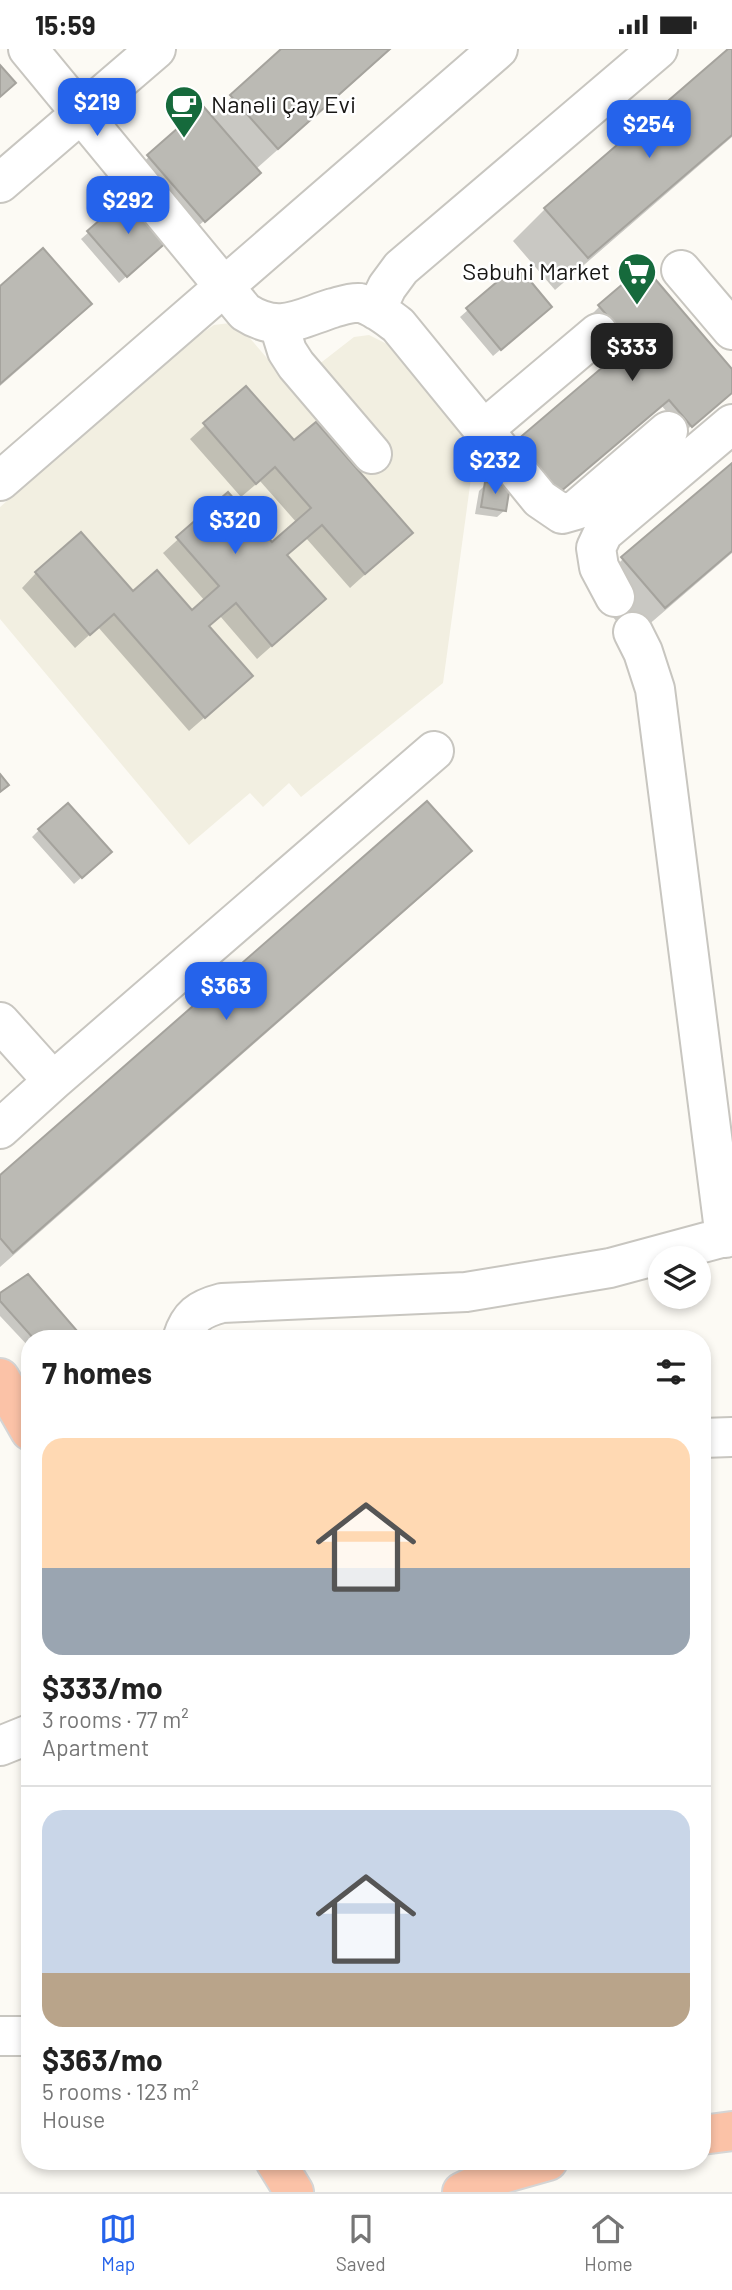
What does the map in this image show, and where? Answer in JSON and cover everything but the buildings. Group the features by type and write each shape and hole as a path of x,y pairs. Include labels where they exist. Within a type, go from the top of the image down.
{"main road":[{"path":"0,1378 21,1415"},
{"path":"711,2134 732,2131"},
{"path":"281,2170 294,2192"},
{"path":"462,2192 495,2176 516,2170"}],"street":[{"path":"28,49 245,312 261,322 279,325 345,305 360,303 376,310 398,325 540,499 562,514 576,510 668,431"},
{"path":"0,183 156,49"},
{"path":"0,481 498,49"},
{"path":"376,310 387,287 401,268 658,49"},
{"path":"681,269 732,330"},
{"path":"279,325 287,351 296,365 372,454"},
{"path":"484,429 598,334"},
{"path":"615,597 599,566 596,548 603,533 732,424"},
{"path":"185,1330 187,1324 204,1308 222,1303 466,1292 610,1268 728,1236 655,689 643,652 633,632"},
{"path":"0,1129 434,751"},
{"path":"0,1022 53,1081"},
{"path":"711,1438 732,1437"},
{"path":"0,1746 21,1738"},
{"path":"0,2036 21,2036"}],"shaded area":[{"path":"230,323 248,336 291,386 354,337 369,335 393,347 475,449 443,683 301,797 289,783 263,807 250,793 189,845 0,619 0,507 198,336 214,325"}],"place":[{"name":"Nanəli Çay Evi","path":"184,139"},
{"name":"Səbuhi Market","path":"637,306"}]}
